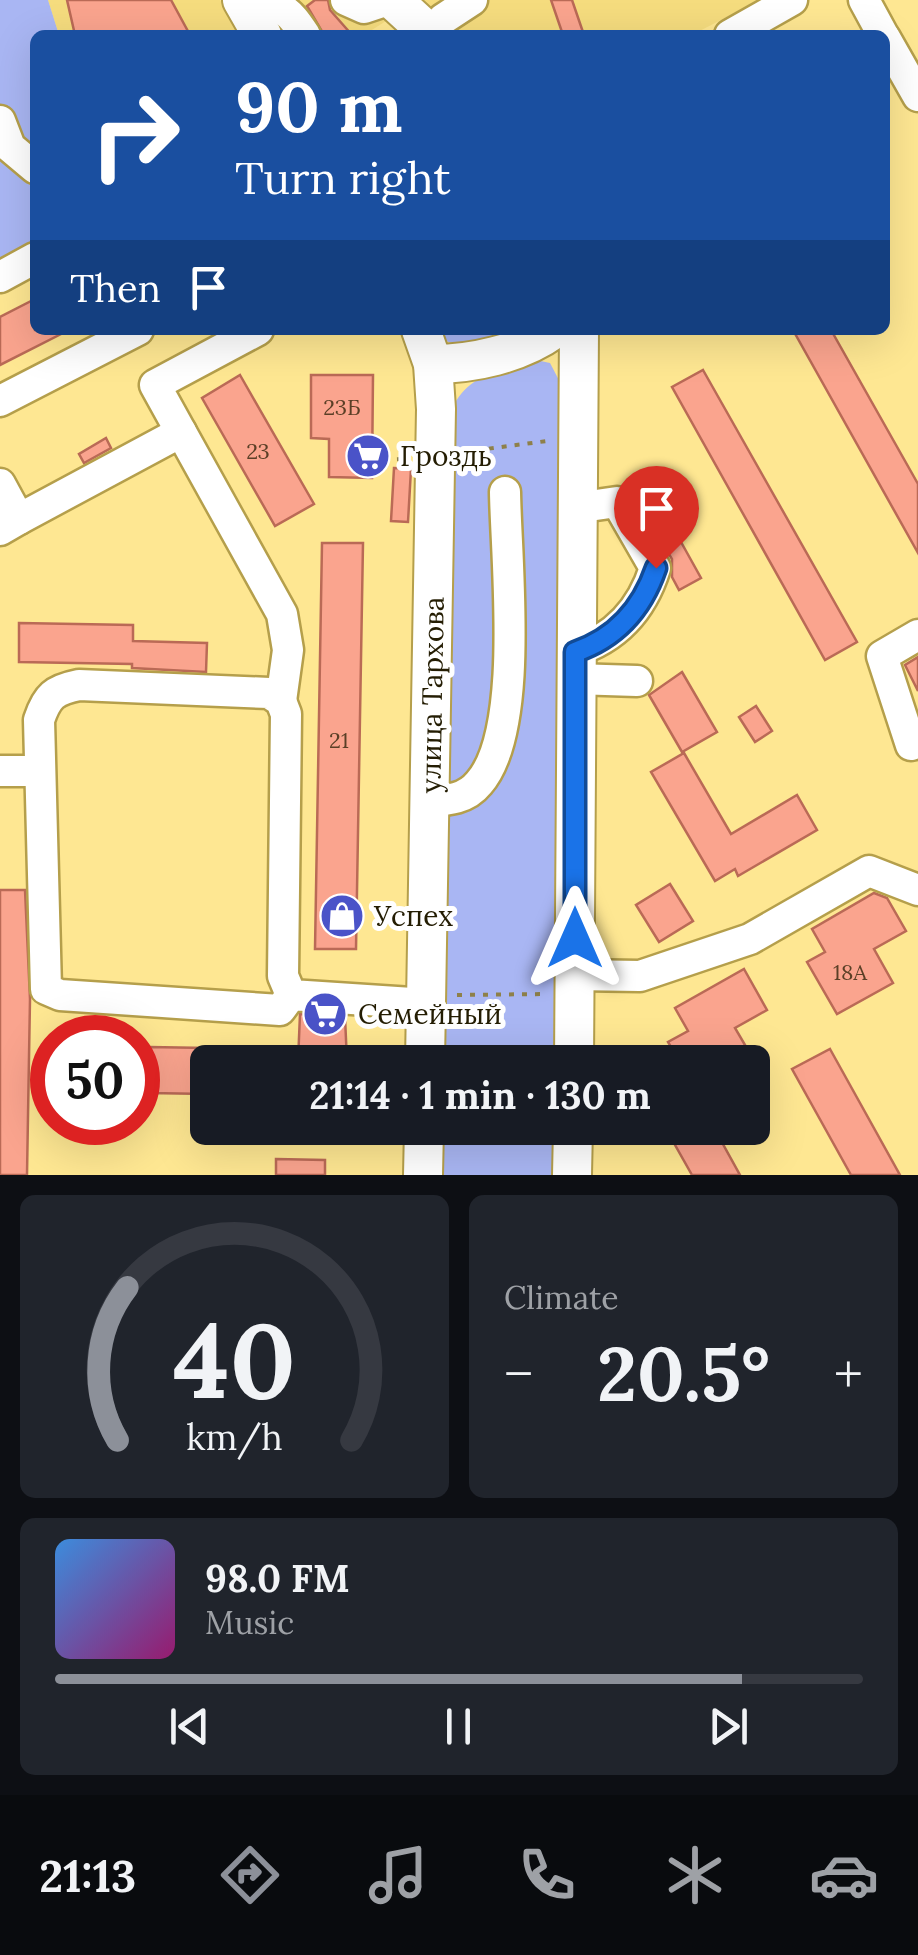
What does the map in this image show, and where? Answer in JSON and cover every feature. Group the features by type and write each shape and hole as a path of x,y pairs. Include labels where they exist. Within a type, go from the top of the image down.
{"main road":[{"path":"391,0 426,30"},
{"path":"427,347 481,360 546,335"},
{"path":"572,1045 566,985 575,665 578,335"},
{"name":"улица Тархова","path":"427,347 436,409 430,801 441,999 430,1045"},
{"path":"422,1175 423,1145"},
{"path":"572,1175 573,1145"}],"street":[{"path":"346,0 364,8 391,0"},
{"path":"434,30 443,18 472,0"},
{"path":"739,30 792,0"},
{"path":"864,0 881,30"},
{"path":"251,15 278,5 288,10 301,30"},
{"path":"890,47 918,96"},
{"path":"0,122 21,164"},
{"path":"0,276 30,261"},
{"path":"0,401 128,335"},
{"path":"249,335 156,386 282,614 288,650 280,700"},
{"path":"0,484 9,525 181,432"},
{"path":"430,801 464,796 478,786 502,730 509,684 505,492"},
{"path":"575,508 617,502 656,568 647,593 605,642 575,665"},
{"path":"918,635 882,656 911,745 918,742"},
{"path":"575,665 637,680"},
{"path":"78,685 269,692 280,700 286,714 283,976 292,994 280,1010 60,995 46,989 37,771 39,720 46,699 58,689 78,685"},
{"path":"0,771 37,771"},
{"path":"566,985 640,976 750,939 869,871 918,890"},
{"path":"292,994 441,999"}],"path":[{"path":"459,454 533,440 558,442"},
{"path":"384,460 416,459"},
{"path":"441,999 566,985"}],"shaded area":[{"path":"0,0 48,0 57,30 30,30 30,243 0,258"},
{"path":"48,0 220,0 236,30 57,30"},
{"path":"258,0 365,0 386,21 372,30 276,30"},
{"path":"420,0 759,0 702,30 455,30"},
{"path":"443,335 505,335 479,347 448,342"},
{"path":"531,359 550,363 561,384 559,1045 440,1045 454,405 468,387 498,370"},
{"path":"439,1145 559,1145 559,1175 438,1175"}],"building":[{"path":"67,0 171,0 187,30 74,30"},
{"path":"315,0 328,0 330,10 348,30 321,30 307,6"},
{"path":"551,0 572,0 582,30 561,30"},
{"path":"30,302 30,335 59,335 0,365 0,317"},
{"path":"796,335 834,335 918,484 918,553"},
{"path":"703,370 857,642 825,660 672,387"},
{"path":"240,375 314,504 275,526 202,398"},
{"path":"311,375 373,375 372,478 329,477 329,439 311,438"},
{"path":"106,438 111,448 84,463 79,454"},
{"path":"394,468 411,469 408,522 391,521"},
{"path":"671,524 701,578 679,590 672,577 672,559 655,531"},
{"path":"322,543 363,543 356,949 315,949"},
{"path":"19,623 133,625 133,641 207,643 206,672 132,668 132,664 19,662"},
{"path":"918,657 918,691 905,665"},
{"path":"682,672 717,732 682,752 649,695"},
{"path":"756,706 772,731 755,742 739,717"},
{"path":"684,753 731,834 797,795 817,830 738,876 735,869 715,881 651,772"},
{"path":"670,884 693,921 659,942 636,905"},
{"path":"0,890 25,890 30,999 27,1175 0,1175"},
{"path":"874,893 887,898 906,931 874,949 893,983 837,1014 807,962 825,952 812,929"},
{"path":"744,969 767,1010 735,1028 745,1045 670,1045 668,1042 688,1031 675,1008"},
{"path":"300,1014 345,1017 346,1045 299,1045"},
{"path":"160,1047 190,1048 190,1094 160,1093"},
{"path":"830,1049 900,1175 851,1175 792,1069"},
{"path":"675,1145 723,1145 740,1175 692,1175"},
{"path":"276,1159 325,1160 325,1175 276,1175"}],"place":[{"name":"Гроздь","path":"368,456"},
{"name":"Успех","path":"342,916"},
{"name":"Семейный","path":"325,1014"}],"route":[{"path":"575,938 575,652 605,642 647,593 656,568"}]}
